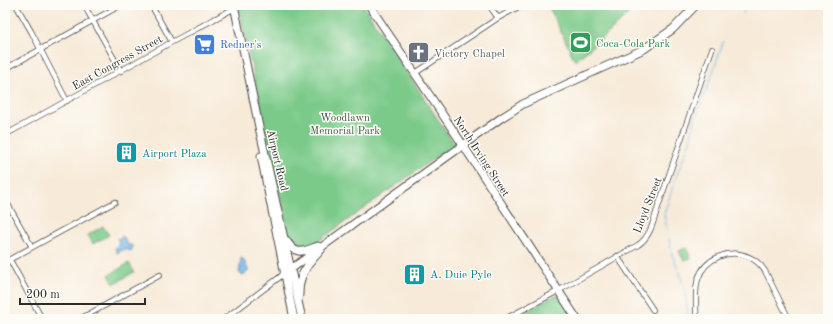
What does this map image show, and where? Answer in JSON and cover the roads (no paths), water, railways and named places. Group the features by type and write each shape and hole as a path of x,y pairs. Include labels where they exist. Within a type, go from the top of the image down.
{"main road":[{"name":"North Irving Street","path":"368,5 463,145 577,319"},
{"path":"287,271 501,118 523,104 644,49 673,29 696,5"},
{"name":"Airport Road","path":"234,6 284,238 287,271 302,319"},
{"name":"Airport Road","path":"234,6 287,271 294,319"},
{"path":"284,238 293,249 300,251 306,251 327,243"},
{"path":"298,303 300,282 304,273 308,265 327,243"}],"street":[{"path":"16,5 67,100"},
{"path":"84,5 120,71"},
{"path":"5,69 121,5"},
{"path":"151,5 172,42"},
{"path":"489,5 498,18"},
{"path":"414,74 498,18 522,5"},
{"name":"East Congress Street","path":"5,135 234,6"},
{"name":"Lloyd Street","path":"504,319 558,291 642,242 648,234 657,210 712,49"},
{"path":"5,199 32,248"},
{"path":"42,319 7,261 115,202"},
{"path":"696,319 696,292 700,274 714,259 724,255 736,254 748,256 766,270 789,319"},
{"path":"618,256 652,310"},
{"path":"224,319 287,271"},
{"path":"80,319 160,275"}],"water":[{"path":"123,236 127,244 133,246 131,251 125,249 117,253 115,248 119,242 117,239"},
{"path":"241,258 249,271 243,275 239,273"}],"waterway":[{"path":"743,13 748,5"},
{"path":"687,319 688,312 684,289 680,273 672,255 664,214 689,144 696,115 711,78 723,42"}],"place":[{"name":"Coca-Cola Park","path":"581,43"},
{"name":"Redner's","path":"205,44"},
{"name":"Victory Chapel","path":"419,53"},
{"name":"Airport Plaza","path":"126,153"},
{"name":"A. Duie Pyle","path":"415,274"}],"park label":[{"name":"Woodlawn Memorial Park","path":"345,123"}]}
